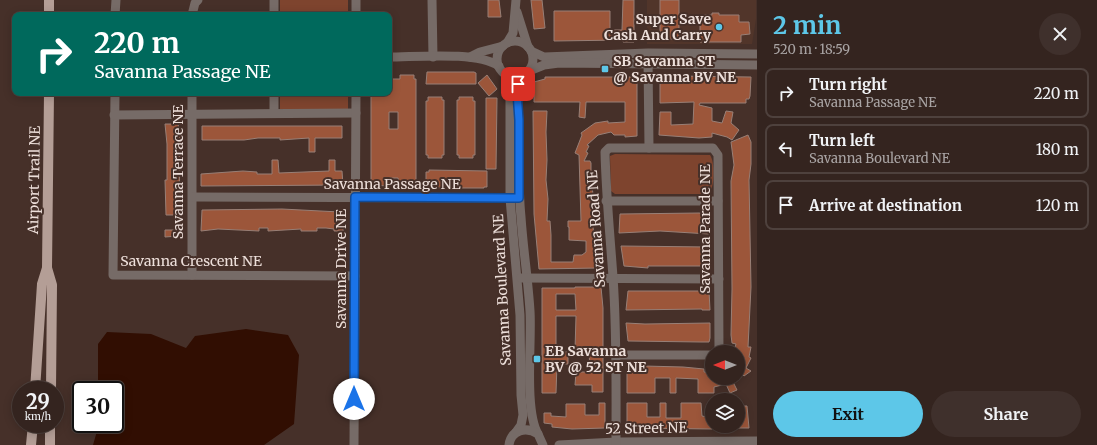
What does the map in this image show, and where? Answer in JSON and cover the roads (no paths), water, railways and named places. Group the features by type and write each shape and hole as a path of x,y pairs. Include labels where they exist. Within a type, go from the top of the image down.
{"main road":[{"path":"49,0 49,12"},
{"name":"Airport Trail NE","path":"36,381 42,284 47,268 49,96"},
{"name":"Airport Trail NE","path":"47,268 52,285 51,381"},
{"path":"31,445 32,433"},
{"path":"50,433 50,445"}],"street":[{"path":"115,12 116,0"},
{"path":"193,12 198,0"},
{"path":"274,0 274,12"},
{"path":"356,0 356,12"},
{"path":"432,0 433,57"},
{"path":"502,70 498,58 513,33 516,0"},
{"path":"516,10 533,62 526,73"},
{"path":"470,57 480,52 518,42 544,57 648,53 757,54"},
{"path":"648,53 649,148"},
{"path":"392,57 470,57 486,60 513,77 544,65 559,63 757,65"},
{"name":"Savanna Boulevard NE","path":"502,70 511,108 520,315 521,395 523,415 521,425 508,445"},
{"name":"Savanna Boulevard NE","path":"526,73 518,84 517,92 519,120 515,198 527,278 530,312 531,404 533,426 541,440"},
{"name":"Savanna Crescent NE","path":"114,96 113,275 355,276"},
{"name":"Savanna Terrace NE","path":"192,96 192,275"},
{"path":"274,96 274,113"},
{"name":"Savanna Drive NE","path":"354,445 356,96"},
{"path":"114,115 192,113 356,113"},
{"name":"Savanna Road NE","path":"616,443 616,356 613,277 606,201 605,152 609,148 649,148"},
{"name":"Savanna Parade NE","path":"649,148 714,148 718,155 719,345"},
{"name":"Savanna Passage NE","path":"193,197 515,198"},
{"path":"606,201 718,201"},
{"path":"518,279 613,277 719,279"},
{"path":"616,356 705,356"},
{"path":"516,432 525,429 541,440 554,445"},
{"path":"741,441 754,436 757,431"},
{"name":"52 Street NE","path":"560,445 757,440"}],"place":[{"name":"Super Save Cash And Carry","path":"719,27"},
{"name":"SB Savanna ST @ Savanna BV NE","path":"605,69"},
{"name":"EB Savanna BV @ 52 ST NE","path":"537,359"}]}
